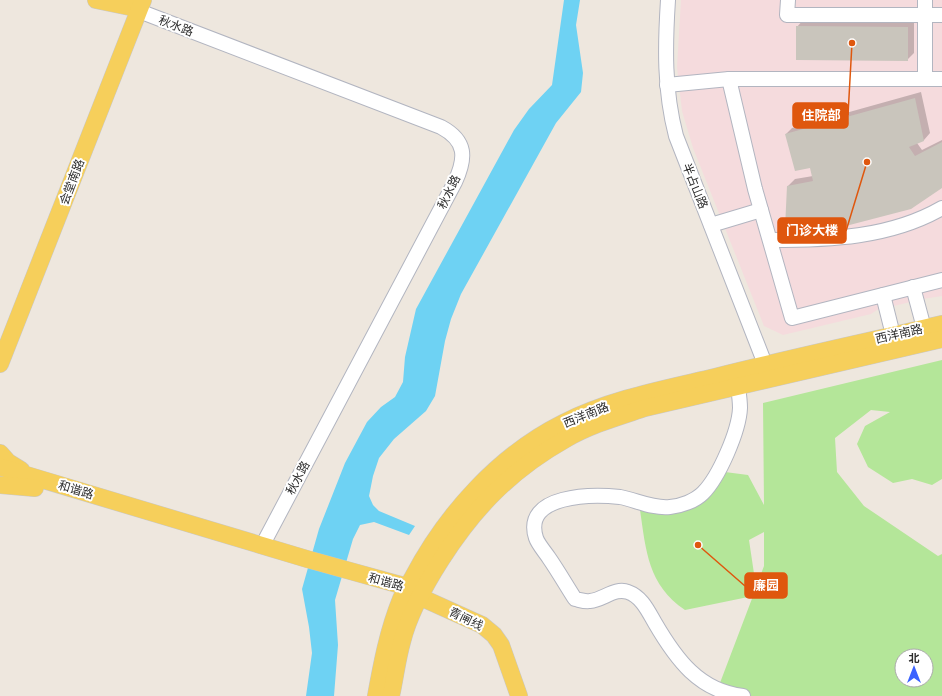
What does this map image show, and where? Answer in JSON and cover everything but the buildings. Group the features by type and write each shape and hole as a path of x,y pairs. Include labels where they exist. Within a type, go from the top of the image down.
{"main road":[{"path":"96,0 132,4"},
{"name":"会堂南路","path":"0,338 132,4"},
{"name":"会堂南路","path":"0,364 132,4"},
{"name":"西洋南路","path":"376,696 387,638 435,539 450,518 470,495 508,460 547,432 593,410 630,398 765,364 942,324"},
{"name":"西洋南路","path":"391,696 402,641 409,594 436,568 469,518 503,483 528,462 566,438 600,423 645,408 942,339"},
{"path":"0,453 8,462 35,483"},
{"name":"和谐路","path":"0,467 35,483 409,594"},
{"name":"和谐路","path":"0,477 35,483 262,546 306,564"},
{"path":"0,485 35,483"},
{"name":"青闸线","path":"409,594 482,626 494,634 501,645 519,696"}],"street":[{"name":"半占山路","path":"668,0 665,51 666,85 676,136 765,364"},
{"path":"788,0 787,15 942,15"},
{"path":"924,79 925,0"},
{"name":"秋水路","path":"132,4 440,128 454,136 462,151 462,165 455,182 262,546"},
{"path":"666,85 729,78 942,79"},
{"path":"729,78 761,210 771,240 792,318 942,280"},
{"path":"771,240 828,239 865,235 904,224 942,208"},
{"path":"711,224 761,210"},
{"path":"913,287 924,328"},
{"path":"883,295 893,335"},
{"path":"738,387 740,409 737,425 717,472 702,494 687,503 669,508 650,506 630,499 609,496 553,502 541,510 534,522 536,538 575,599 589,602 616,591 627,591 642,600 663,638 698,679 726,694 743,696"}],"shaded area":[{"path":"681,0 942,0 942,296 877,310 871,314 783,335 764,326 693,148 682,111 677,67"}],"green space":[{"path":"942,360 942,479 932,485 912,479 893,483 868,467 857,444 865,426 890,412 871,410 835,438 837,472 864,506 938,556 942,554 942,696 715,696 753,596 685,610 663,590 656,578 647,553 640,510 670,514 725,472 748,475 764,505 763,403","holes":["764,532 764,566 756,587 749,540"]}],"water":[{"path":"564,0 580,0 576,25 583,73 581,92 556,123 461,294 451,319 445,341 435,396 426,411 394,439 379,458 373,476 369,496 373,505 379,511 415,526 409,535 374,522 360,525 353,539 335,600 338,645 334,696 306,696 312,653 302,589 319,529 345,463 367,422 381,407 395,397 403,382 405,357 416,309 514,130 529,109 552,85"}],"place":[{"name":"住院部","path":"852,43"},
{"name":"门诊大楼","path":"867,162"},
{"name":"廉园","path":"698,545"}]}
